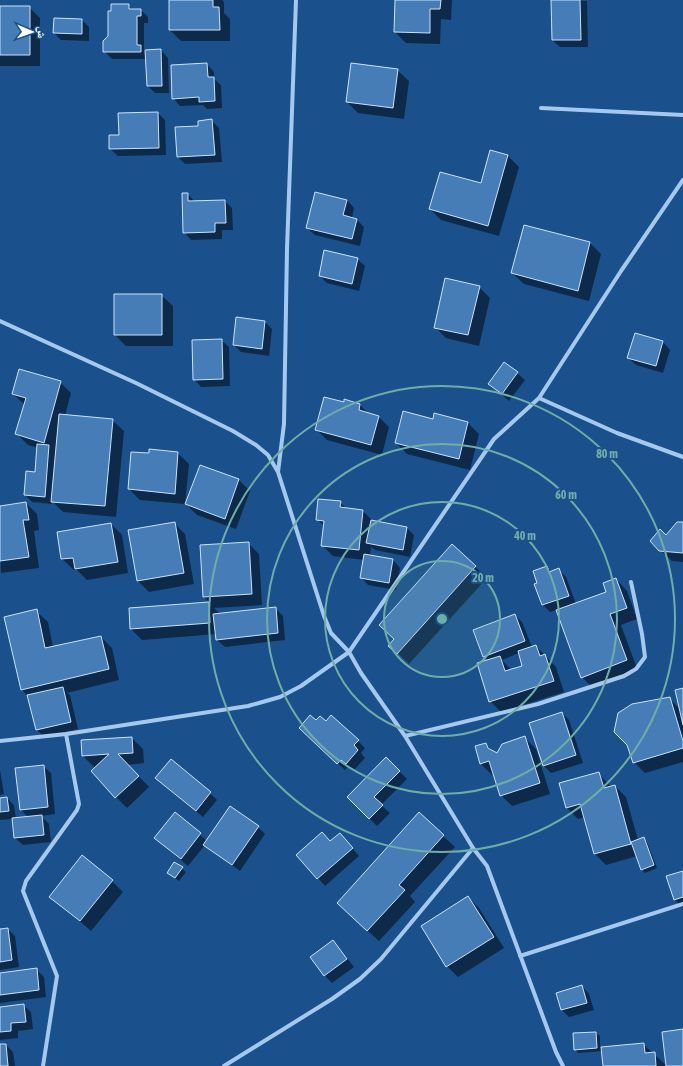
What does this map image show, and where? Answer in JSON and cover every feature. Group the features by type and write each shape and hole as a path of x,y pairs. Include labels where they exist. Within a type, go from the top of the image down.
{"street":[{"path":"278,472 284,424 287,249 296,0"},
{"path":"541,108 683,115"},
{"path":"0,741 66,734 248,706 280,697 301,686 349,652 494,439 539,398 621,270 683,180"},
{"path":"0,321 136,383 233,432 256,445 268,455 278,472 324,616 331,633 349,652 361,673 405,736 473,848 487,866 556,1052 563,1066"},
{"path":"539,398 617,433 683,457"},
{"path":"405,736 538,704 624,676 636,669 645,657 632,582"},
{"path":"43,1066 57,976 23,891 26,881 77,810 79,804 66,734"},
{"path":"224,1066 332,1000 360,979 381,959 473,848"},
{"path":"520,956 683,904"}],"building":[{"path":"169,0 213,0 213,7 219,7 220,30 169,30"},
{"path":"395,0 441,0 440,9 430,9 430,33 394,32"},
{"path":"551,0 580,0 581,40 552,40"},
{"path":"111,4 129,4 129,9 141,9 141,16 137,16 137,45 141,45 141,52 103,52 103,41 108,36 108,11 111,11"},
{"path":"0,6 30,6 30,55 0,55"},
{"path":"54,18 82,19 82,34 53,33"},
{"path":"161,49 162,86 147,86 145,50"},
{"path":"207,63 208,77 214,77 215,101 199,102 199,97 172,99 171,65"},
{"path":"351,63 398,69 393,108 346,102"},
{"path":"158,112 159,148 109,149 109,135 119,135 118,113"},
{"path":"212,119 215,155 177,157 175,127 198,126 198,121"},
{"path":"490,150 508,155 488,226 429,209 440,172 481,183"},
{"path":"315,192 347,200 343,215 357,219 352,239 306,228"},
{"path":"182,193 188,193 188,201 225,200 226,223 215,223 215,232 183,233"},
{"path":"524,225 590,242 578,291 511,273"},
{"path":"324,250 358,258 352,284 319,276"},
{"path":"445,278 480,286 468,335 434,328"},
{"path":"114,294 162,294 162,335 114,335"},
{"path":"236,317 265,321 262,349 233,345"},
{"path":"635,333 663,341 656,366 627,358"},
{"path":"222,339 223,379 193,380 192,340"},
{"path":"504,362 518,372 502,394 488,384"},
{"path":"19,369 61,381 44,443 15,434 26,398 12,394"},
{"path":"324,397 344,402 344,399 360,404 359,410 379,416 371,445 315,430"},
{"path":"403,411 433,419 434,413 468,422 459,459 395,443"},
{"path":"59,414 113,419 105,506 51,502"},
{"path":"37,444 49,445 45,497 24,495 26,471 35,472"},
{"path":"149,449 178,452 175,494 128,489 131,452 149,453"},
{"path":"200,465 239,479 225,519 185,504"},
{"path":"318,499 341,501 340,507 363,510 359,550 321,546 324,521 316,520"},
{"path":"26,502 29,520 23,520 29,557 0,561 0,506"},
{"path":"371,520 407,527 403,550 366,543"},
{"path":"175,522 184,573 137,581 128,530"},
{"path":"677,522 683,522 683,553 659,551 650,541 660,529 666,535"},
{"path":"111,523 118,562 75,569 73,558 61,559 57,532"},
{"path":"249,542 252,594 203,597 200,545"},
{"path":"452,544 476,566 397,654 388,646 394,639 379,625"},
{"path":"364,554 393,559 389,583 360,578"},
{"path":"547,566 549,572 559,568 569,596 542,605 534,584 537,583 533,571"},
{"path":"616,578 627,608 610,614 627,660 581,678 556,610 606,592 603,583"},
{"path":"209,602 210,623 130,629 129,608"},
{"path":"276,607 278,633 216,640 213,614"},
{"path":"37,609 45,648 101,636 109,669 21,690 4,617"},
{"path":"515,614 525,641 483,657 473,630"},
{"path":"536,645 540,656 545,654 554,681 489,702 477,663 500,656 505,671 522,666 518,651"},
{"path":"63,687 71,722 36,730 27,695"},
{"path":"683,688 683,725 675,690"},
{"path":"670,697 683,741 683,748 633,763 627,745 614,732 618,713 632,704"},
{"path":"562,712 576,755 543,766 529,723"},
{"path":"310,715 316,720 320,716 326,721 331,715 359,740 354,745 358,750 346,764 341,760 337,764 299,728"},
{"path":"525,736 540,783 500,796 489,761 480,764 475,746 486,743 488,748 497,753 502,744"},
{"path":"132,737 133,753 118,754 139,776 115,798 91,771 109,754 82,756 81,740"},
{"path":"386,757 400,771 374,797 383,805 369,819 347,797"},
{"path":"171,759 211,792 196,811 155,778"},
{"path":"44,765 48,807 20,810 15,768"},
{"path":"599,772 604,788 615,785 631,844 594,854 580,804 566,808 559,783"},
{"path":"7,797 9,811 0,812 0,798"},
{"path":"230,806 259,826 232,865 203,845"},
{"path":"175,812 201,833 181,859 154,838"},
{"path":"419,812 444,835 399,885 405,890 367,931 337,903"},
{"path":"42,815 44,835 14,838 12,818"},
{"path":"322,832 330,841 340,833 353,848 317,879 296,855"},
{"path":"644,837 654,865 641,870 631,842"},
{"path":"82,855 113,880 80,921 49,897"},
{"path":"174,862 183,867 175,878 167,873"},
{"path":"683,871 683,897 674,900 666,876"},
{"path":"468,896 494,937 446,967 421,926"},
{"path":"8,928 12,960 0,962 0,929"},
{"path":"333,940 347,959 324,976 310,957"},
{"path":"37,968 39,990 0,995 0,973"},
{"path":"582,985 587,1003 561,1010 556,993"},
{"path":"24,1004 26,1022 11,1023 11,1031 0,1032 0,1007"},
{"path":"683,1029 683,1066 666,1066 662,1032"},
{"path":"596,1032 597,1048 574,1050 573,1033"},
{"path":"644,1043 645,1053 655,1052 656,1066 603,1066 601,1047"},
{"path":"0,1044 6,1044 8,1066 0,1066"}]}
